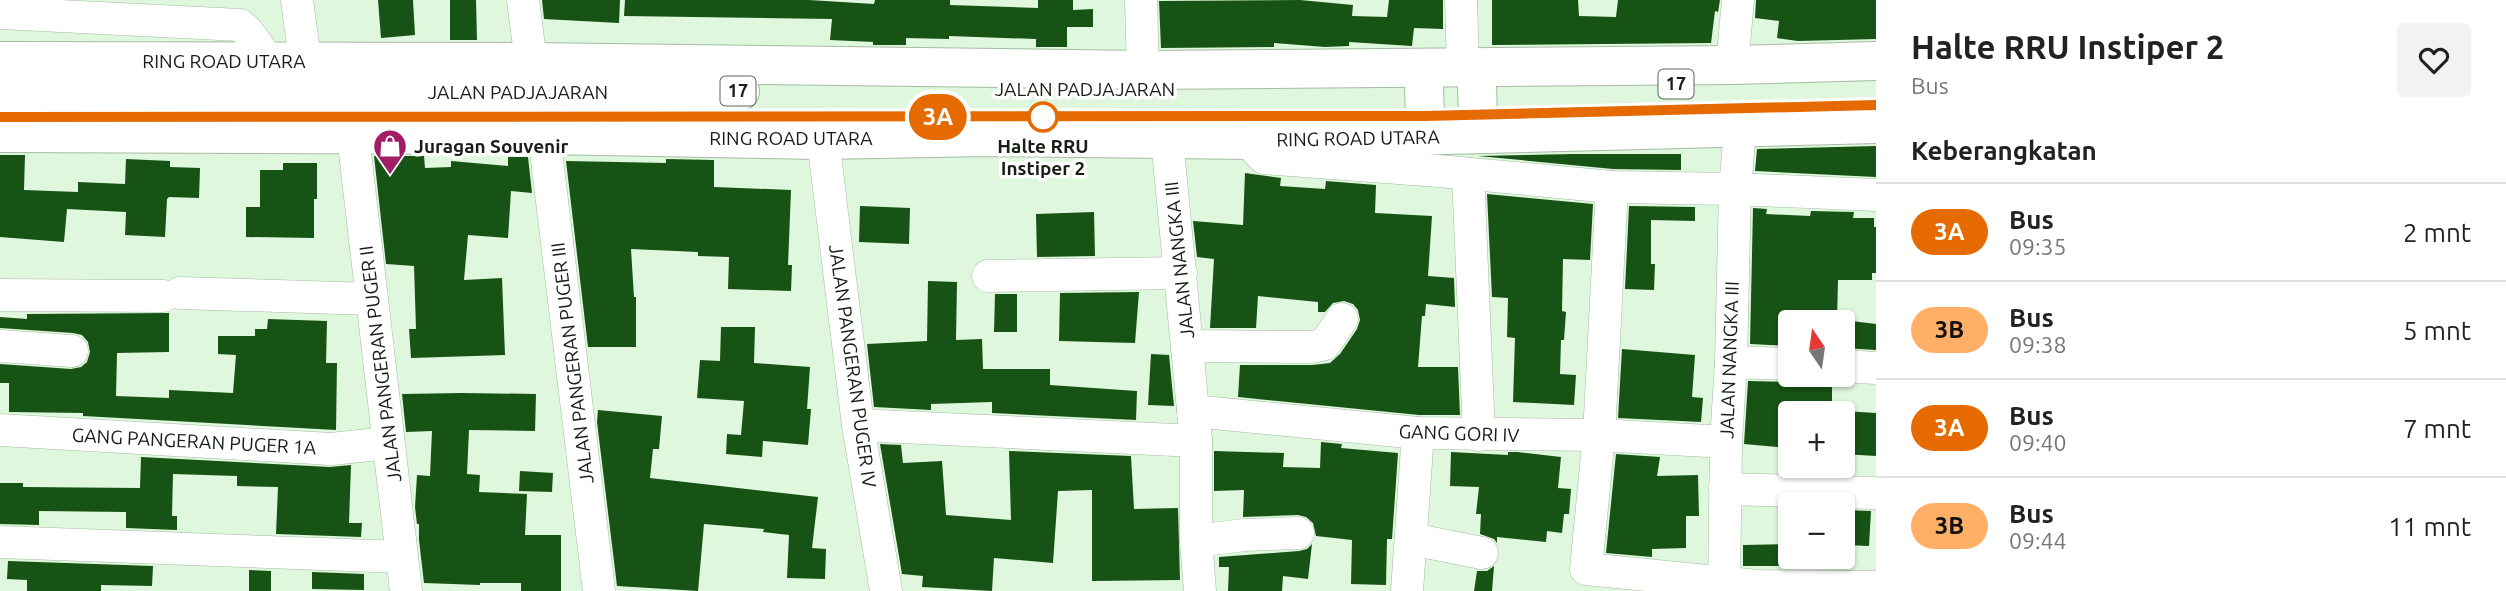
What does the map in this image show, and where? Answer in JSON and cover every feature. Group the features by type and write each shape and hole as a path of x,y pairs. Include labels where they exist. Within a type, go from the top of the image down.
{"highway":[{"name":"RING ROAD UTARA","path":"0,61 305,60 424,77 531,62 1143,70 1473,90 1732,65 1876,61"},
{"name":"JALAN PADJAJARAN","path":"0,90 424,77 1424,102"},
{"name":"JALAN PADJAJARAN","path":"0,117 988,127 1424,102 1473,90 1876,80"},
{"name":"JALAN PADJAJARAN","path":"1473,90 1876,105"},
{"name":"RING ROAD UTARA","path":"0,133 544,135 823,140 988,127 1167,139 1253,140 1876,124"}],"street":[{"path":"297,0 305,60"},
{"path":"523,0 531,62"},
{"path":"1141,0 1143,70"},
{"path":"1461,0 1473,90"},
{"path":"1732,65 1738,0"},
{"path":"0,13 240,25 268,60"},
{"name":"JALAN NANGKA III","path":"1724,587 1724,489 1731,362 1735,189 1740,129"},
{"name":"JALAN PANGERAN PUGER III","path":"544,135 599,591"},
{"name":"JALAN PANGERAN PUGER II","path":"353,136 406,591"},
{"name":"JALAN NANGKA III","path":"1167,139 1195,426 1196,541 1200,591"},
{"name":"JALAN PANGERAN PUGER IV","path":"823,140 858,425 886,591"},
{"path":"1253,140 1257,151 1264,158 1612,187 1876,195"},
{"path":"1468,174 1479,435"},
{"path":"1612,187 1599,435 1586,569 1724,587 1876,587"},
{"path":"988,276 1181,273"},
{"path":"0,295 172,294 372,299"},
{"path":"1187,346 1312,347 1325,344 1342,319"},
{"path":"0,346 72,351"},
{"path":"1731,362 1778,364"},
{"path":"1855,367 1876,368"},
{"name":"GANG GORI IV","path":"858,425 1195,426 1479,435 1599,435 1726,442"},
{"name":"GANG PANGERAN PUGER 1A","path":"0,430 331,449 388,443"},
{"path":"1407,591 1418,433"},
{"path":"1724,489 1876,493"},
{"path":"1196,541 1244,535 1298,533"},
{"path":"1411,539 1482,553"},
{"path":"0,542 401,556"}],"building":[{"path":"378,0 413,0 415,35 381,38"},
{"path":"450,0 476,0 477,40 450,40"},
{"path":"542,0 620,0 619,23 544,19"},
{"path":"625,0 809,0 874,4 875,0 950,0 950,5 1038,8 1038,0 1073,0 1073,10 1093,9 1093,27 1067,27 1067,47 1036,47 1036,39 949,36 949,39 906,38 906,45 873,45 873,42 830,40 832,19 624,16"},
{"path":"1300,0 1353,5 1352,16 1387,17 1389,0 1443,0 1443,29 1414,28 1412,46 1349,42 1349,46 1325,47 1274,43 1274,47 1161,48 1159,1"},
{"path":"1492,0 1578,0 1579,16 1616,17 1618,0 1720,0 1718,12 1715,11 1711,43 1492,45"},
{"path":"1756,0 1876,0 1876,39 1798,41 1777,38 1779,21 1755,18"},
{"path":"1876,146 1876,177 1755,171 1757,149"},
{"path":"1681,154 1681,170 1613,169 1478,156"},
{"path":"0,155 25,155 24,190 78,192 78,182 125,184 126,159 170,161 170,167 200,168 199,198 167,199 165,237 125,235 126,212 67,209 64,242 0,237"},
{"path":"374,156 424,156 425,168 451,167 451,161 508,166 508,157 528,157 532,193 511,191 508,238 468,235 464,280 502,278 505,355 411,358 409,329 416,329 414,266 386,264"},
{"path":"666,159 714,160 714,187 791,190 788,265 792,265 791,291 728,289 729,257 698,256 698,252 631,249 636,297 636,347 588,347 566,161 666,163"},
{"path":"283,163 317,163 314,238 246,237 246,207 260,207 260,170 283,170"},
{"path":"1245,173 1281,178 1280,186 1325,189 1326,181 1376,185 1375,213 1432,216 1428,276 1454,278 1455,307 1426,304 1425,316 1422,316 1418,367 1458,367 1460,415 1419,415 1238,397 1240,365 1330,363 1340,354 1360,320 1358,310 1353,304 1344,301 1333,303 1325,312 1318,312 1318,302 1258,296 1256,328 1210,328 1214,259 1197,257 1193,221 1243,225"},
{"path":"1487,194 1593,204 1590,260 1563,259 1562,311 1566,312 1564,340 1561,340 1560,374 1576,375 1574,405 1513,402 1515,338 1507,337 1508,298 1492,297"},
{"path":"860,206 910,208 909,244 859,242"},
{"path":"1629,206 1695,207 1695,221 1651,220 1651,264 1655,264 1654,290 1625,289"},
{"path":"1753,208 1767,209 1766,214 1810,216 1811,211 1854,212 1853,218 1874,218 1876,273 1872,273 1872,280 1838,280 1837,310 1778,310 1778,345 1750,344"},
{"path":"1094,212 1095,256 1037,257 1036,214"},
{"path":"928,281 957,282 956,340 982,339 983,369 1050,369 1050,385 1137,391 1136,420 992,413 992,402 931,404 931,410 874,407 867,344 927,341"},
{"path":"1139,292 1135,343 1059,341 1060,293"},
{"path":"995,294 1017,294 1017,332 994,332"},
{"path":"169,313 169,352 117,353 116,396 169,398 169,390 233,393 236,355 218,354 218,336 255,336 255,329 267,329 268,319 327,321 326,363 337,363 336,430 83,416 83,413 9,412 9,383 0,383 0,364 71,369 81,367 87,362 90,352 88,342 82,335 0,328 0,317 27,319 27,314"},
{"path":"1855,321 1876,324 1876,350 1855,349"},
{"path":"721,327 755,327 754,363 810,367 808,445 763,441 762,457 726,454 727,434 741,435 744,401 697,398 700,360 720,361"},
{"path":"1622,349 1695,355 1692,397 1703,398 1701,422 1618,418"},
{"path":"1151,354 1169,355 1174,406 1148,405"},
{"path":"1748,381 1778,382 1778,387 1832,387 1832,401 1778,401 1778,447 1744,444"},
{"path":"402,394 536,394 535,431 469,430 467,474 480,475 479,492 527,494 525,535 561,535 561,591 521,591 521,583 424,583 415,507 417,475 430,476 432,431 406,432"},
{"path":"598,410 662,416 659,449 653,449 650,478 818,497 812,548 826,549 825,579 787,578 789,535 763,532 764,529 704,524 698,591 617,586 597,422"},
{"path":"1855,412 1876,413 1876,456 1855,455"},
{"path":"1321,442 1342,444 1341,448 1398,453 1392,539 1387,539 1386,585 1351,584 1352,540 1316,536 1313,523 1298,515 1243,517 1244,490 1214,491 1214,451 1284,453 1283,467 1320,468"},
{"path":"880,444 901,445 903,463 942,461 946,515 1011,520 1009,451 1131,456 1134,509 1178,508 1180,580 1092,581 1092,490 1058,491 1053,563 994,558 992,591 922,587 923,576 902,574"},
{"path":"1451,452 1508,455 1508,452 1517,452 1561,457 1558,488 1571,489 1569,514 1564,514 1562,533 1547,531 1546,542 1497,537 1497,543 1494,539 1480,534 1481,514 1476,514 1479,487 1450,486"},
{"path":"1616,454 1660,457 1657,476 1698,475 1699,516 1686,516 1686,548 1652,549 1652,557 1606,553"},
{"path":"141,457 330,467 351,465 349,523 362,523 361,537 276,534 278,487 237,486 237,476 173,474 172,516 177,516 177,530 126,528 126,512 39,511 39,525 0,524 0,483 23,483 23,487 140,488"},
{"path":"520,471 553,473 552,492 519,491"},
{"path":"1855,510 1871,511 1869,546 1855,545"},
{"path":"1312,544 1308,579 1283,576 1282,591 1228,591 1229,567 1219,567 1219,557 1299,551"},
{"path":"1778,544 1778,566 1743,566 1743,545"},
{"path":"8,561 153,566 152,586 101,585 101,591 27,591 27,580 7,579"},
{"path":"1494,566 1492,591 1474,591 1477,571 1487,571"},
{"path":"249,570 271,571 271,591 249,591"},
{"path":"312,572 364,574 364,590 312,589"}],"bus line":[{"name":"3A","path":"0,117 1478,116 1876,105"}],"place":[{"name":"Halte RRU Instiper 2","path":"1043,117"},
{"name":"Juragan Souvenir","path":"390,176"}]}
